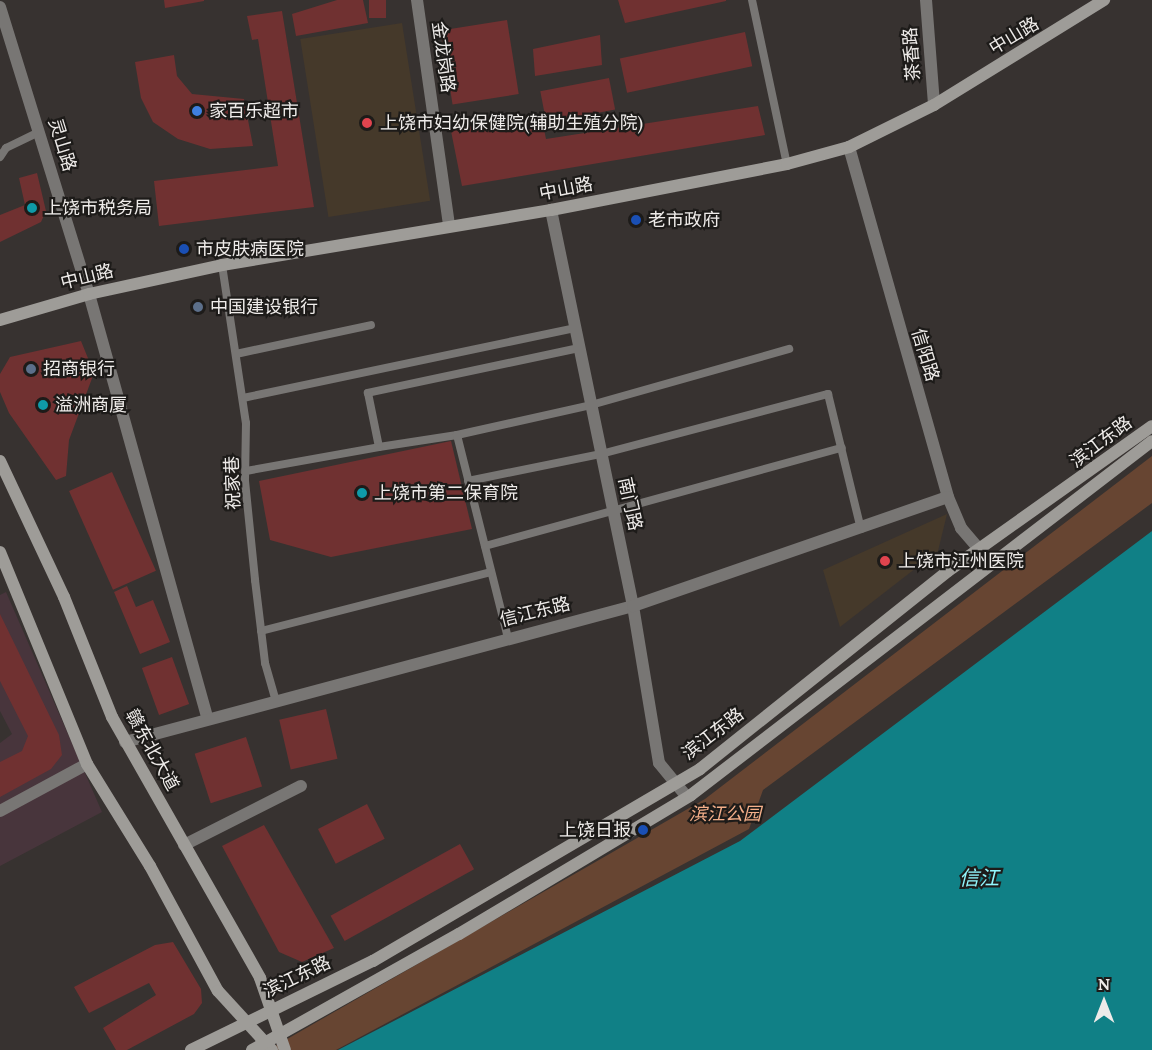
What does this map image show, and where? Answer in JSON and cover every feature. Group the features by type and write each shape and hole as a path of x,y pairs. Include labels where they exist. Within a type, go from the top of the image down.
{"main road":[{"name":"中山路","path":"0,320 89,294 222,265 551,210 787,164 849,147 934,105 1104,0"},
{"name":"滨江东路","path":"191,1050 373,961 700,769 980,550 1152,426"},
{"name":"滨江东路","path":"252,1050 272,1041 459,934 687,797 990,562 1152,441"},
{"name":"赣东北大道","path":"0,461 125,741 260,978 272,1041 285,1050"},
{"path":"2,561 87,764 150,866 218,991 246,1023 272,1041"}],"street":[{"name":"金龙岗路","path":"417,0 449,226"},
{"name":"茶香路","path":"926,0 934,105"},
{"name":"灵山路","path":"0,7 89,294 208,719"},
{"name":"信阳路","path":"849,147 948,496 961,528 990,562"},
{"name":"南门路","path":"551,210 633,606 659,763 673,784 687,797"},
{"name":"信江东路","path":"125,741 275,699 633,606 861,529 948,496"},
{"path":"0,811 87,764"},
{"path":"184,845 301,786"}],"lane":[{"path":"752,0 787,164"},
{"path":"0,157 6,148 39,132"},
{"name":"祝家巷","path":"222,265 243,398 246,471 261,631 275,699"},
{"path":"236,354 371,325"},
{"path":"243,398 574,328"},
{"path":"379,447 368,393 579,348"},
{"path":"246,471 457,435 591,405 789,349"},
{"path":"468,482 601,454 828,394 861,529"},
{"path":"457,435 468,482 470,502 485,546 508,638"},
{"path":"485,546 842,447"},
{"path":"261,631 491,572"}],"shaded area":[{"name":"上饶市妇幼保健院(辅助生殖分院)","path":"402,23 430,201 328,217 300,39"},
{"name":"上饶市江州医院","path":"947,514 938,551 840,627 823,570"},
{"path":"6,592 102,812 0,866 0,743 12,734 0,711 0,595"}],"green space":[{"name":"滨江公园","path":"1152,456 1152,503 763,790 749,829 336,1050 268,1050 705,799"}],"water":[{"name":"信江","path":"1152,531 1152,1050 338,1050 740,841"}],"building":[{"path":"164,0 204,0 204,1 165,8"},
{"path":"337,0 363,0 368,23 296,36 292,14"},
{"path":"369,0 386,0 386,18 369,18"},
{"path":"618,0 726,0 726,1 625,23"},
{"path":"282,11 314,207 159,226 154,181 278,166 258,39 252,40 247,16"},
{"path":"507,20 519,94 453,105 441,30"},
{"path":"745,32 752,66 627,93 620,59"},
{"path":"600,35 602,65 535,76 533,49"},
{"name":"家百乐超市","path":"174,55 177,76 192,94 244,99 253,146 210,149 178,139 153,122 141,98 135,62"},
{"path":"609,78 615,109 546,123 540,91"},
{"path":"758,106 765,135 462,186 450,126 541,114 546,139"},
{"name":"上饶市税务局","path":"37,173 46,211 41,222 0,242 0,215 25,205 19,178"},
{"name":"溢洲商厦","path":"81,341 94,373 69,440 66,476 56,480 9,413 0,392 0,374 10,357"},
{"name":"上饶市第二保育院","path":"451,441 472,529 331,557 270,540 259,481"},
{"path":"112,472 156,571 113,590 69,491"},
{"path":"127,586 136,607 153,600 170,642 140,654 114,592"},
{"path":"0,614 59,735 62,755 51,769 0,797 0,762 22,751 28,736 0,681"},
{"path":"172,657 189,704 159,715 142,668"},
{"path":"326,709 337,759 291,769 279,720"},
{"path":"246,737 262,786 211,803 195,754"},
{"path":"367,804 385,839 336,864 318,829"},
{"path":"264,825 334,948 302,962 279,952 222,846"},
{"path":"460,844 474,869 345,941 331,916"},
{"path":"173,942 201,989 202,1003 194,1014 127,1050 116,1050 103,1028 156,995 149,983 89,1013 74,987 155,945"}],"place":[{"name":"家百乐超市","path":"197,111"},
{"name":"上饶市妇幼保健院(辅助生殖分院)","path":"367,123"},
{"name":"上饶市税务局","path":"32,208"},
{"name":"老市政府","path":"636,220"},
{"name":"市皮肤病医院","path":"184,249"},
{"name":"中国建设银行","path":"198,307"},
{"name":"招商银行","path":"31,369"},
{"name":"溢洲商厦","path":"43,405"},
{"name":"上饶市第二保育院","path":"362,493"},
{"name":"上饶市江州医院","path":"885,561"},
{"name":"上饶日报","path":"643,830"}]}
